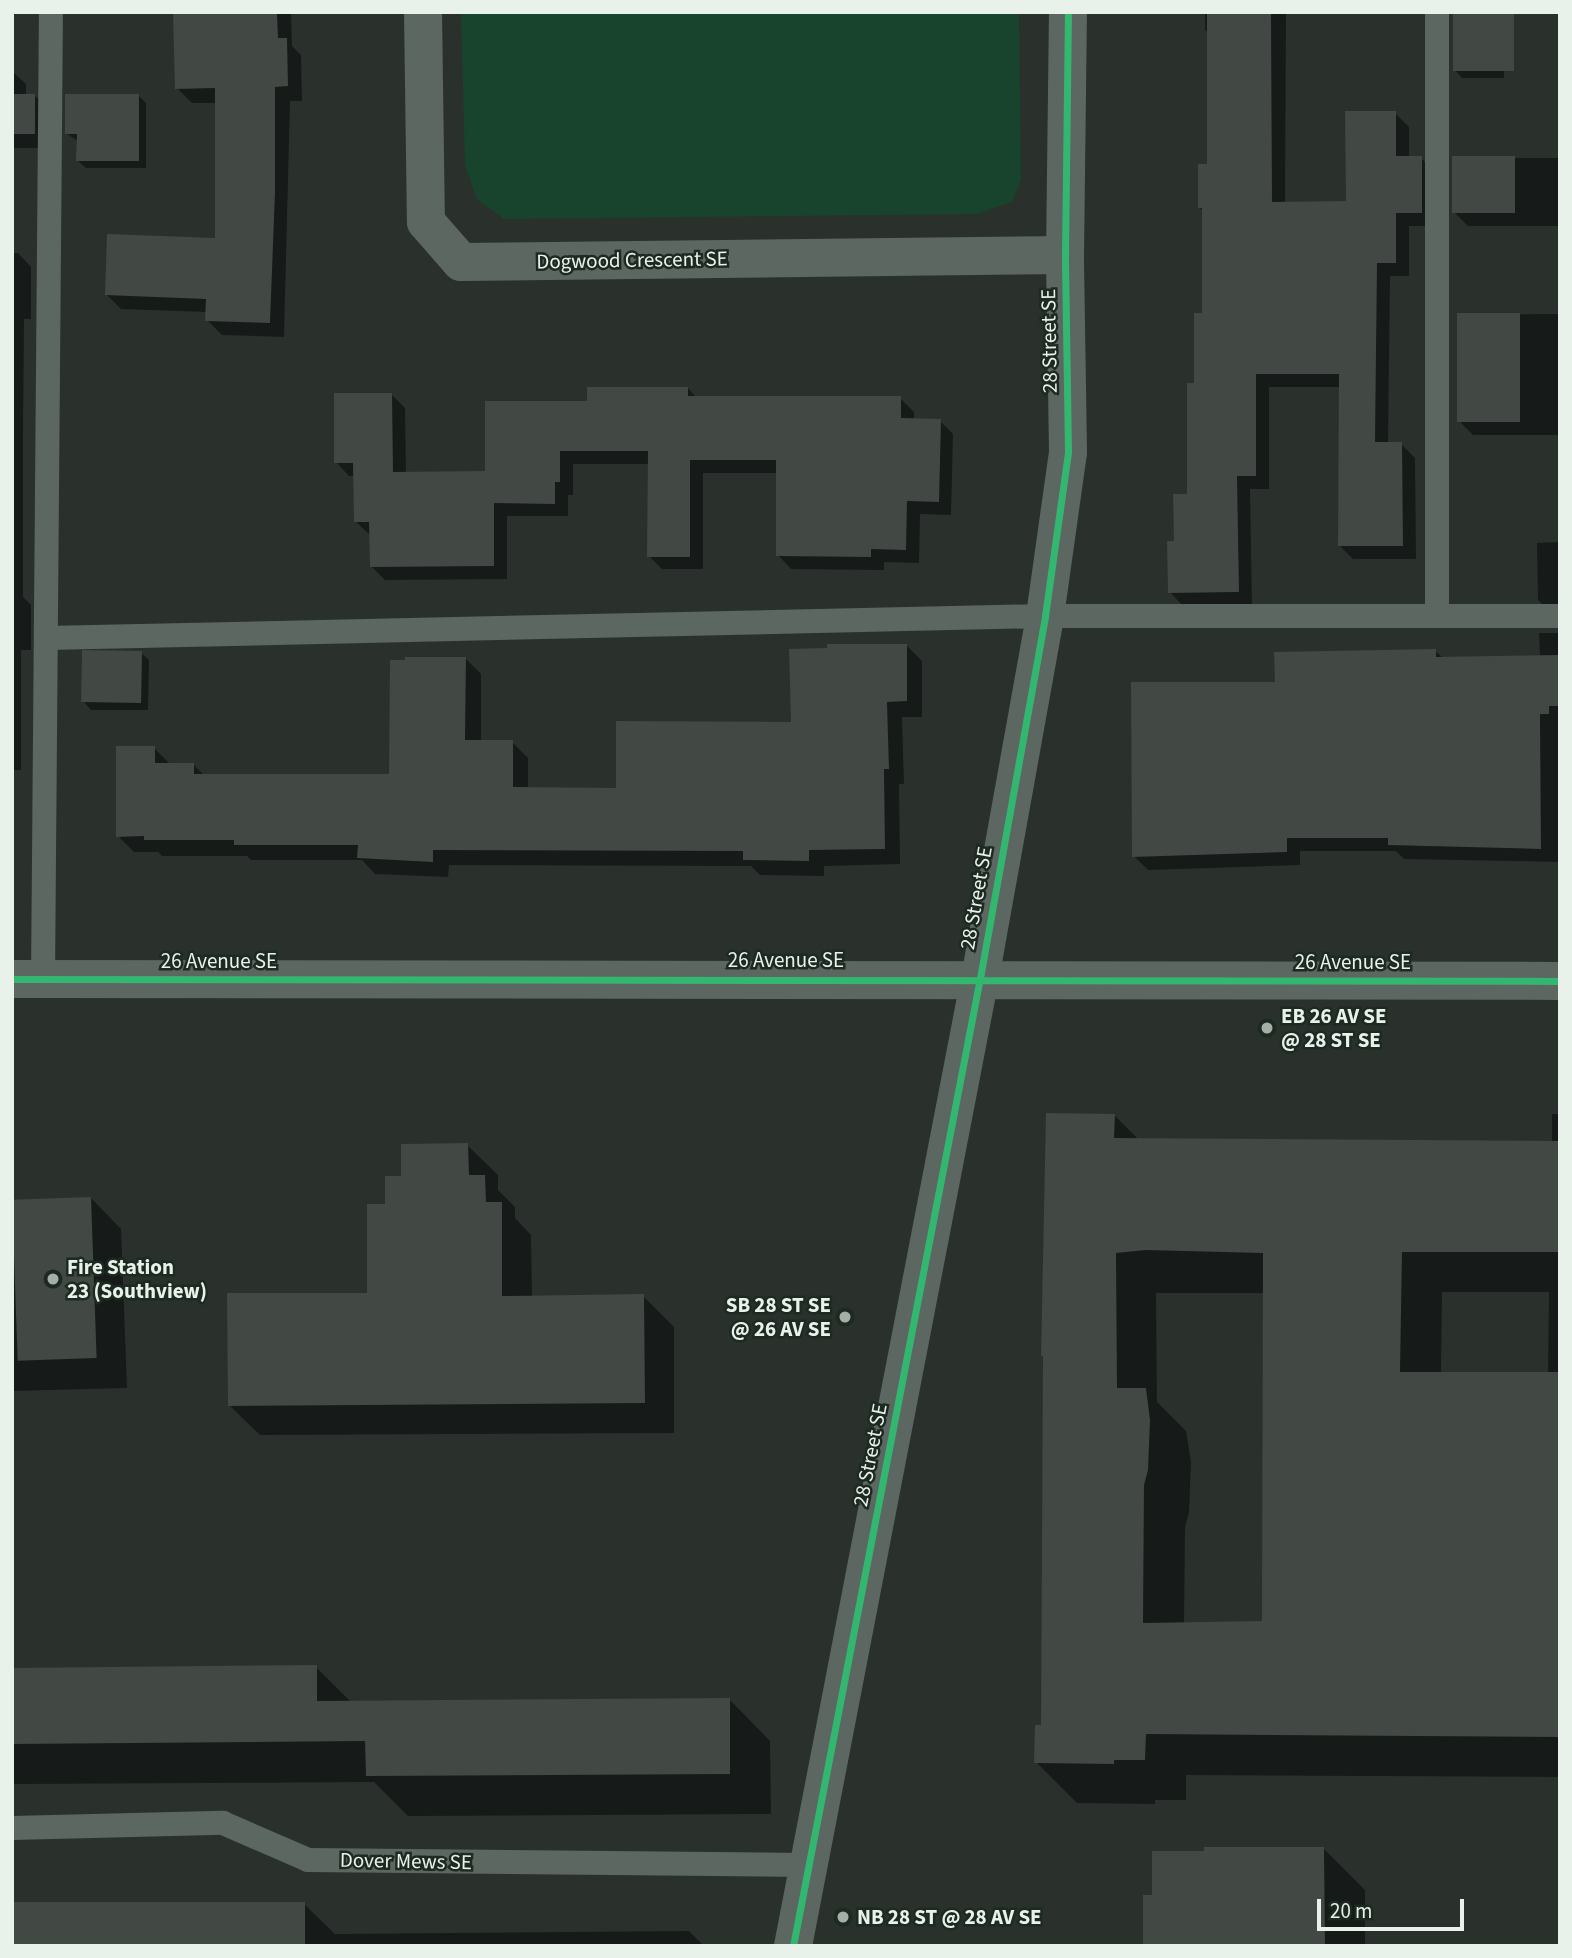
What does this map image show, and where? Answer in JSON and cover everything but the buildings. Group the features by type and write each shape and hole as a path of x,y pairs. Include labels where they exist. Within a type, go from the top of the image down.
{"street":[{"name":"Dogwood Crescent SE","path":"423,12 426,222 461,262 1065,255"},
{"name":"28 Street SE","path":"793,1946 980,978 1045,616 1068,452 1065,255 1068,12"},
{"name":"26 Avenue SE","path":"27,979 980,978 1560,981"}],"lane":[{"path":"27,979 46,638 51,12"},
{"path":"1437,12 1437,616"},
{"path":"46,638 1045,616 1560,616"},
{"name":"Dover Mews SE","path":"12,1828 223,1823 308,1860 808,1865"}],"green space":[{"path":"461,12 1019,12 1021,180 1012,202 977,214 504,219 477,199 465,165"}],"cycle path":[{"path":"793,1946 980,978 1045,616 1068,452 1065,255 1068,12"},
{"path":"12,979 1560,981"}],"place":[{"name":"EB 26 AV SE @ 28 ST SE","path":"1267,1028"},
{"name":"Fire Station 23 (Southview)","path":"53,1279"},
{"name":"SB 28 ST SE @ 26 AV SE","path":"845,1317"},
{"name":"NB 28 ST @ 28 AV SE","path":"843,1917"}]}
